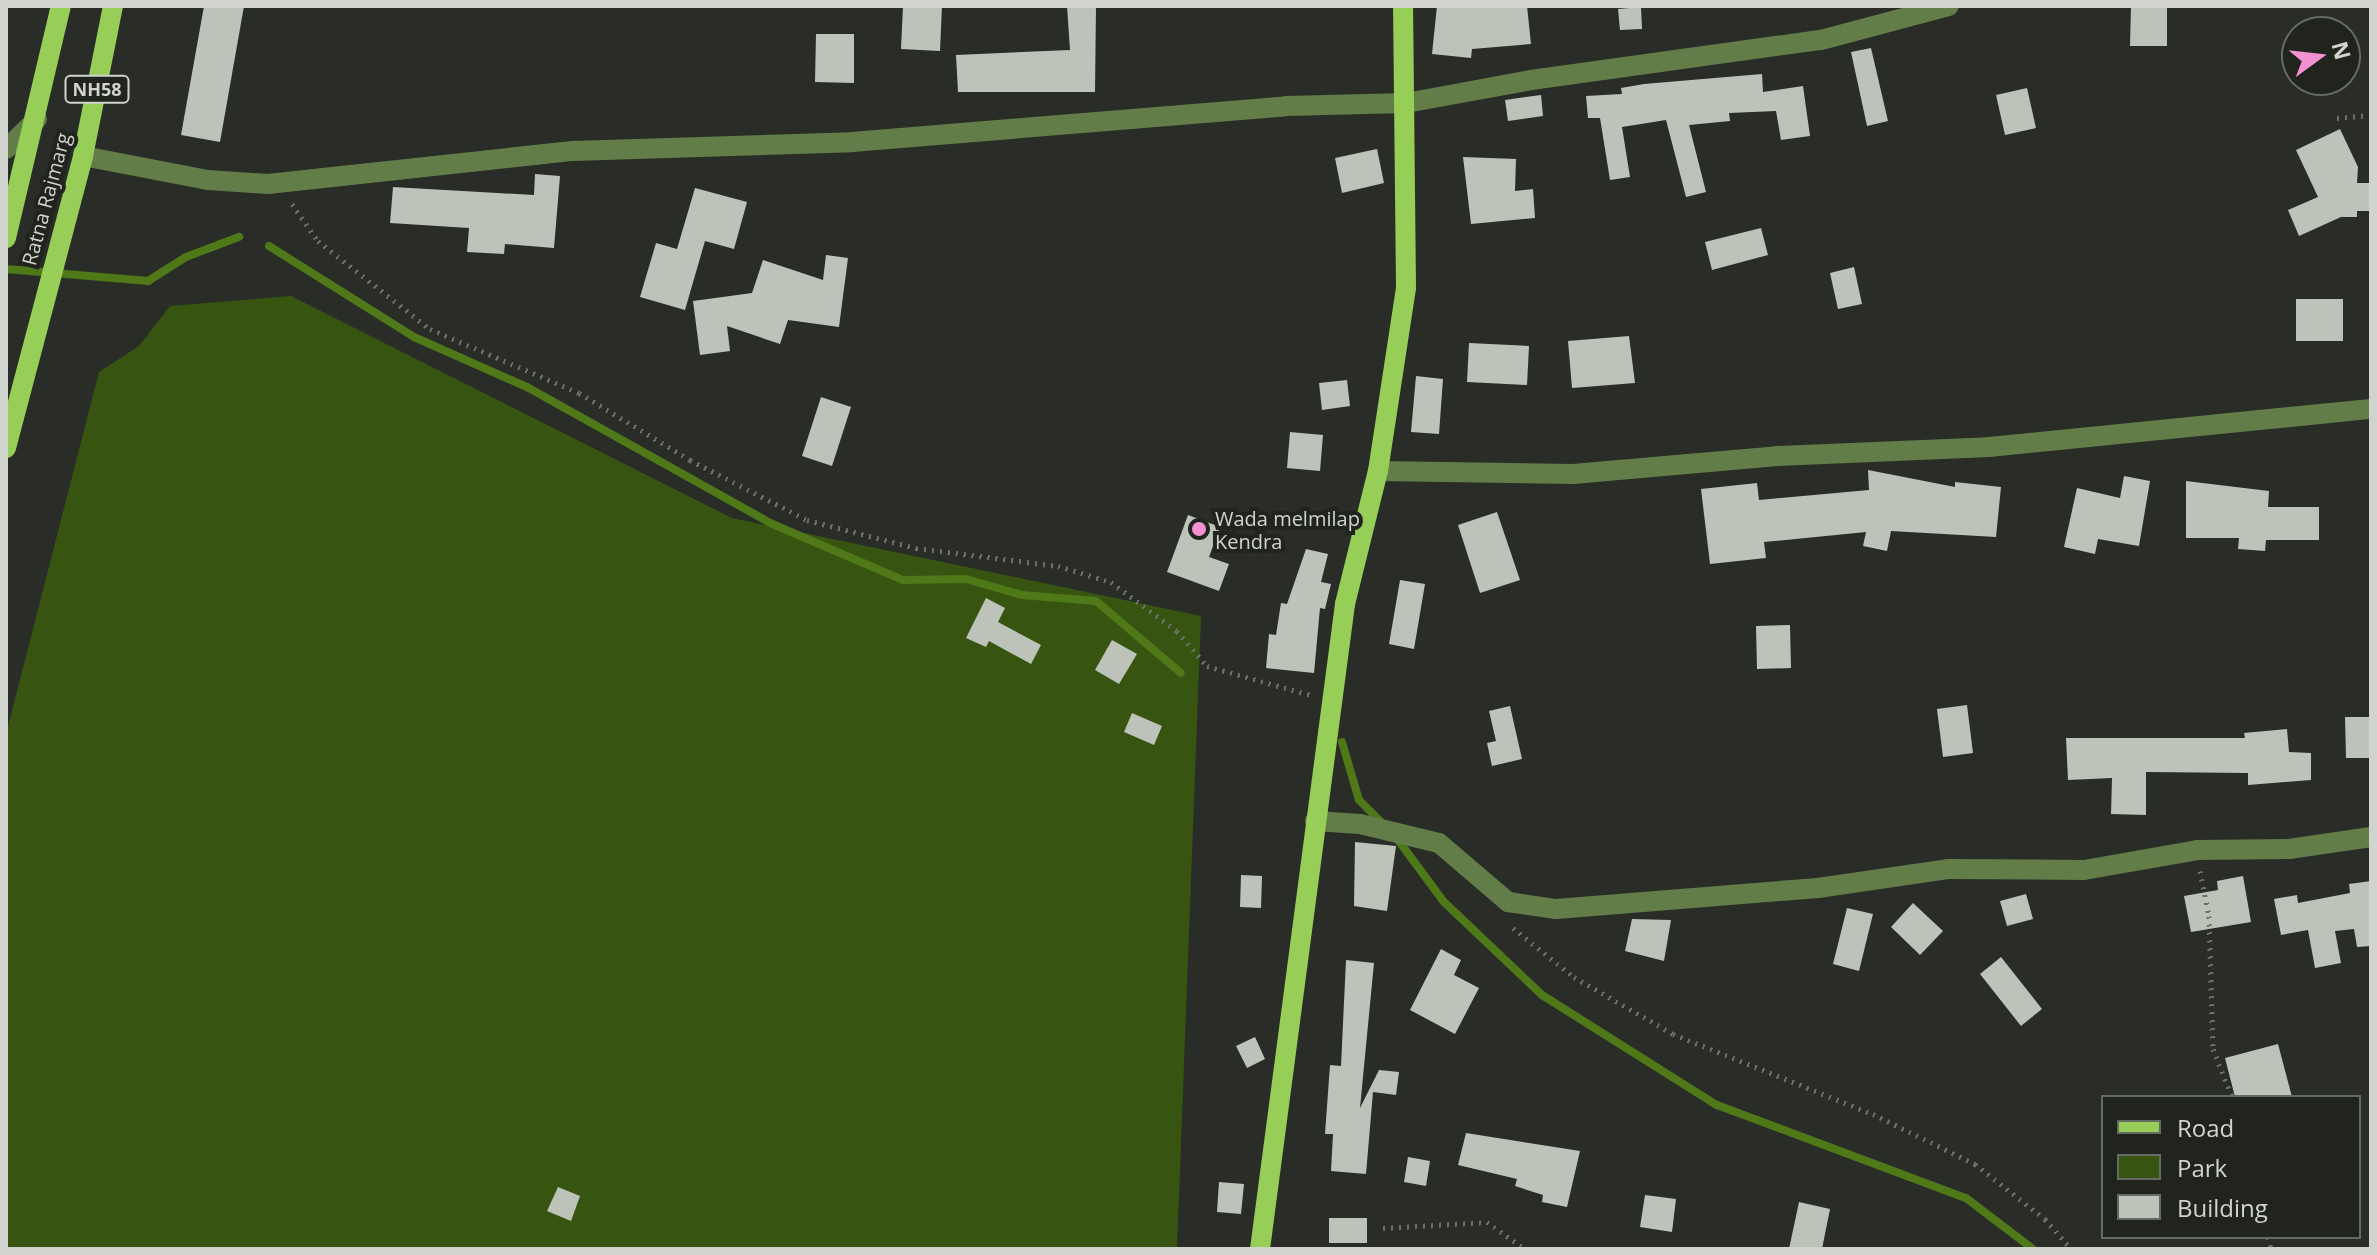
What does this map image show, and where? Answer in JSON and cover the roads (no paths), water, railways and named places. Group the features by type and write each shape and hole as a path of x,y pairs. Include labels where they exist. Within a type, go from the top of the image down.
{"main road":[{"name":"Ratna Rajmarg","path":"6,238 37,119 61,6"},
{"name":"Ratna Rajmarg","path":"6,448 81,164 113,6"},
{"path":"1260,1249 1345,604 1378,471 1406,287 1403,6"}],"street":[{"path":"81,164 208,180 268,184 573,151 852,142 1286,106 1406,103 1821,40 1949,6"},
{"path":"6,149 37,119"},
{"path":"1378,471 1573,474 1777,456 1989,447 2371,409"},
{"path":"1315,821 1360,824 1439,843 1508,902 1556,909 1818,888 1948,869 2084,870 2197,850 2289,849 2371,837"}],"waterway":[{"path":"6,269 148,281 186,257 239,237"},
{"path":"269,246 414,337 527,387 770,523 903,580 966,579 1022,595 1096,601 1181,673"},
{"path":"1342,742 1359,800 1382,823"},
{"path":"1395,836 1444,902 1542,995 1717,1105 1966,1198 2033,1249"}],"place":[{"name":"Wada melmilap Kendra","path":"1199,529"}]}
